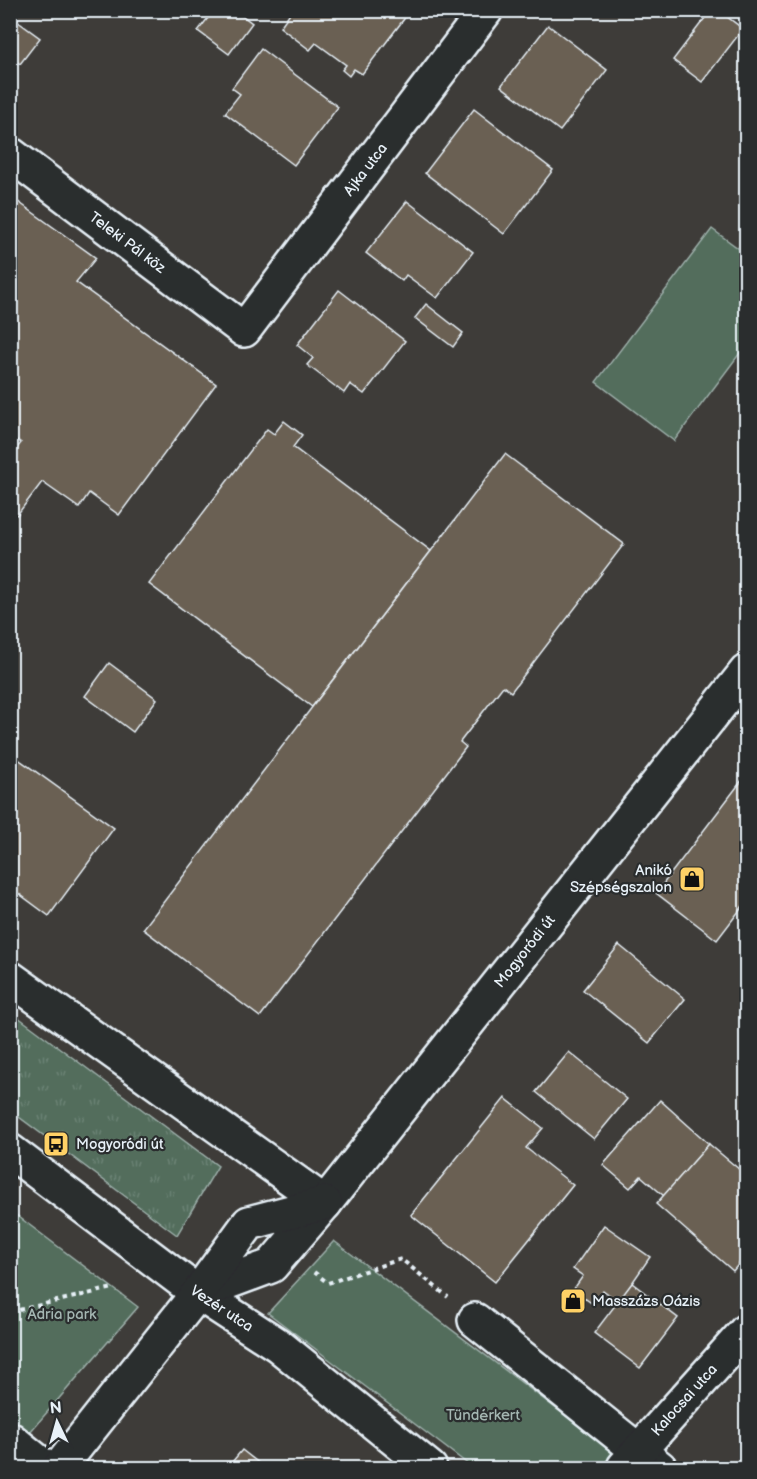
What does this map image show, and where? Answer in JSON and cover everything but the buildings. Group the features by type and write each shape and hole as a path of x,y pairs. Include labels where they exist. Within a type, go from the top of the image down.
{"street":[{"name":"Ajka utca","path":"244,330 486,10"},
{"name":"Teleki Pál köz","path":"10,154 244,330"},
{"name":"Mogyoródi út","path":"198,1293 271,1266 325,1203 747,672"},
{"path":"10,978 325,1203"},
{"name":"Vezér utca","path":"10,1150 198,1293 278,1345 430,1468"},
{"path":"58,1468 198,1293 249,1222 325,1203"},
{"path":"475,1320 640,1463"},
{"name":"Kalocsai utca","path":"640,1463 747,1331"},
{"path":"10,1439 46,1468"}],"path":[{"path":"10,1312 113,1288"}],"green space":[{"path":"712,229 746,254 746,345 674,441 596,382"},
{"path":"10,1011 218,1166 177,1235 11,1111"},
{"name":"Adria park","path":"11,1211 138,1307 11,1454"},
{"name":"Tündérkert","path":"334,1241 635,1468 473,1468 268,1313"}],"place":[{"name":"Anikó Szépségszalon","path":"692,879"},
{"name":"Mogyoródi út","path":"56,1144"},
{"name":"Masszázs Oázis","path":"573,1301"}]}
